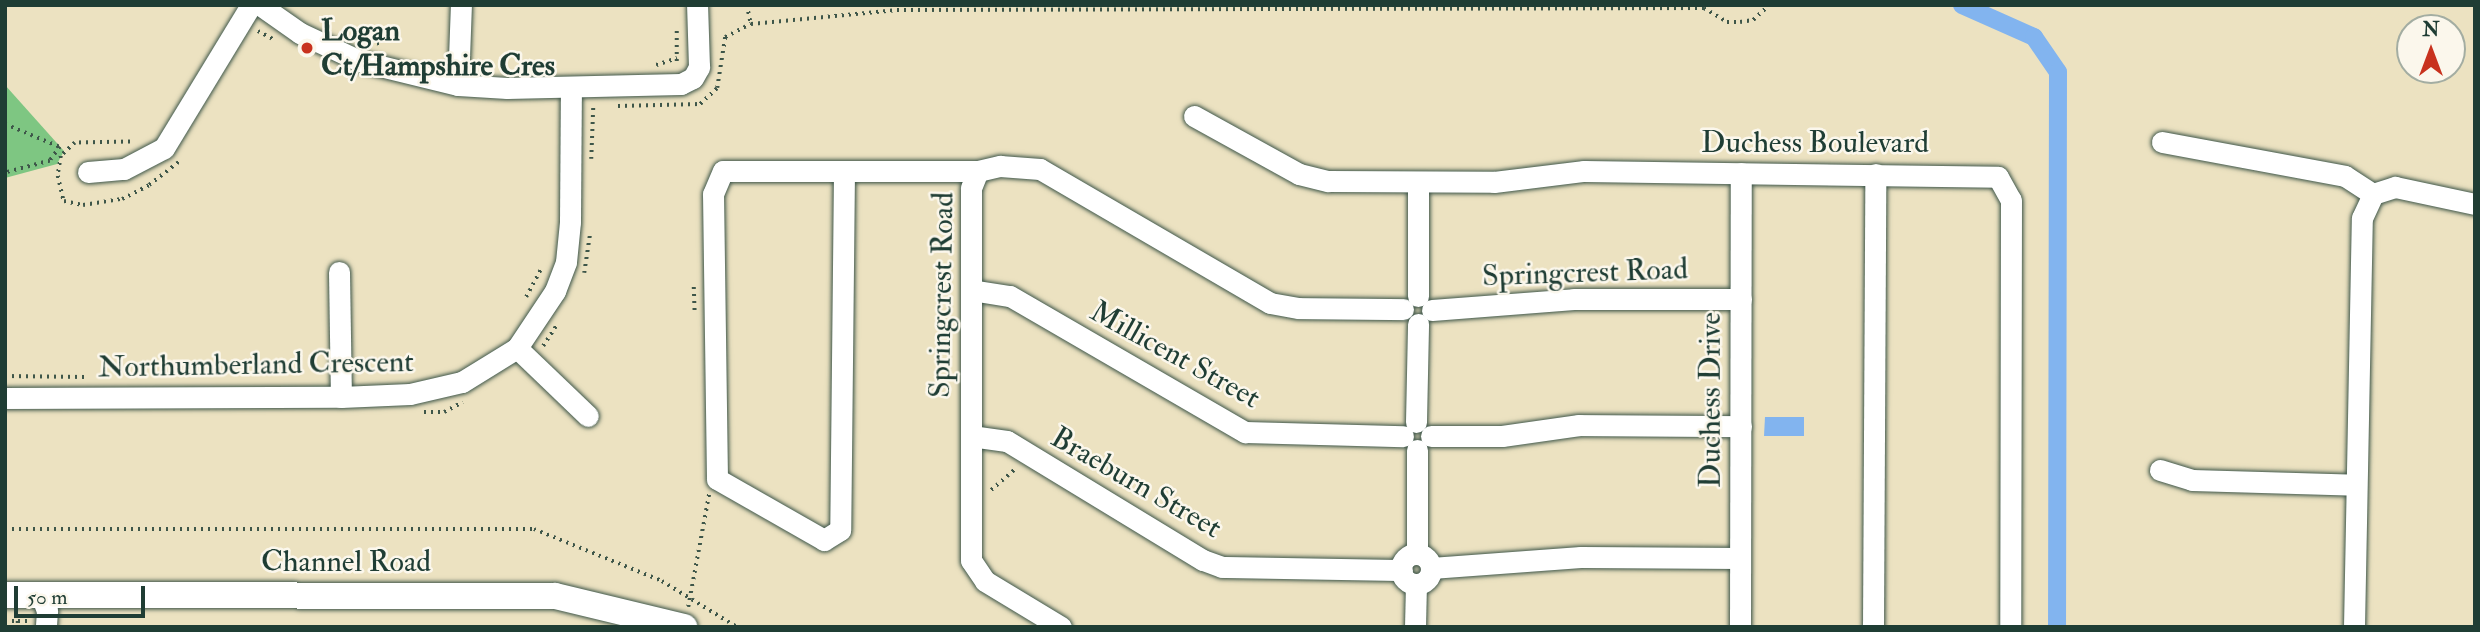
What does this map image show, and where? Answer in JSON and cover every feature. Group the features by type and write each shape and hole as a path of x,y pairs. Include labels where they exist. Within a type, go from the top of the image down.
{"street":[{"path":"88,172 124,169 164,148 250,5"},
{"path":"260,5 300,33 360,61 458,85 571,88 679,84 693,78 699,67 698,5"},
{"path":"458,85 461,5"},
{"name":"Northumberland Crescent","path":"5,398 341,397 438,390 523,353 566,262 571,88"},
{"name":"Duchess Boulevard","path":"1194,116 1315,179 1494,182 1584,171 1991,174 2002,180 2011,196 2010,627"},
{"path":"2162,142 2345,176 2373,194"},
{"name":"Springcrest Road","path":"1060,627 975,572 971,504 971,188 978,171 1000,166 1040,169 1270,303 1298,308 1418,310 1574,299 1741,299"},
{"path":"844,171 840,530 824,540 717,479 713,194 723,171 844,171 978,171"},
{"name":"Duchess Drive","path":"1740,627 1741,173"},
{"path":"1873,627 1875,174"},
{"path":"1418,182 1417,436 1424,561"},
{"path":"2354,627 2362,218 2373,194 2395,187 2475,204"},
{"path":"339,272 341,397"},
{"name":"Millicent Street","path":"971,290 1010,296 1245,432 1502,436 1579,425 1741,426"},
{"path":"523,353 588,416"},
{"name":"Braeburn Street","path":"971,436 1007,441 1202,560 1222,566 1409,577"},
{"path":"2160,470 2192,480 2356,485"},
{"path":"1415,627 1409,577 1404,561 1581,557 1740,558"},
{"name":"Channel Road","path":"5,595 555,596 683,626"},
{"path":"37,627 34,610 41,595"},
{"path":"41,595 47,611 46,627"}],"path":[{"path":"747,5 751,24"},
{"path":"677,18 678,106 700,104 717,88 725,37 751,24 897,10 1258,7 1704,8 1727,22 1740,22 1753,20 1769,5"},
{"path":"350,34 388,47"},
{"path":"644,69 677,58"},
{"path":"591,171 593,106"},
{"path":"5,124 60,147 50,161 5,173"},
{"path":"56,153 61,156"},
{"path":"578,285 589,262 590,223"},
{"path":"523,353 549,339 561,318"},
{"path":"417,412 444,412 469,399"},
{"path":"971,504 982,500 1023,461"},
{"path":"683,626 712,483 717,479"},
{"path":"5,529 534,529 662,581 737,627"},
{"path":"5,621 18,621 18,627"}],"green space":[{"path":"5,85 64,151 57,164 5,178"}],"water":[{"path":"1765,417 1804,417 1804,436 1764,436"}],"waterway":[{"path":"1962,5 2034,37 2058,72 2057,627"}],"place":[{"name":"Logan Ct/Hampshire Cres","path":"307,48"}]}
